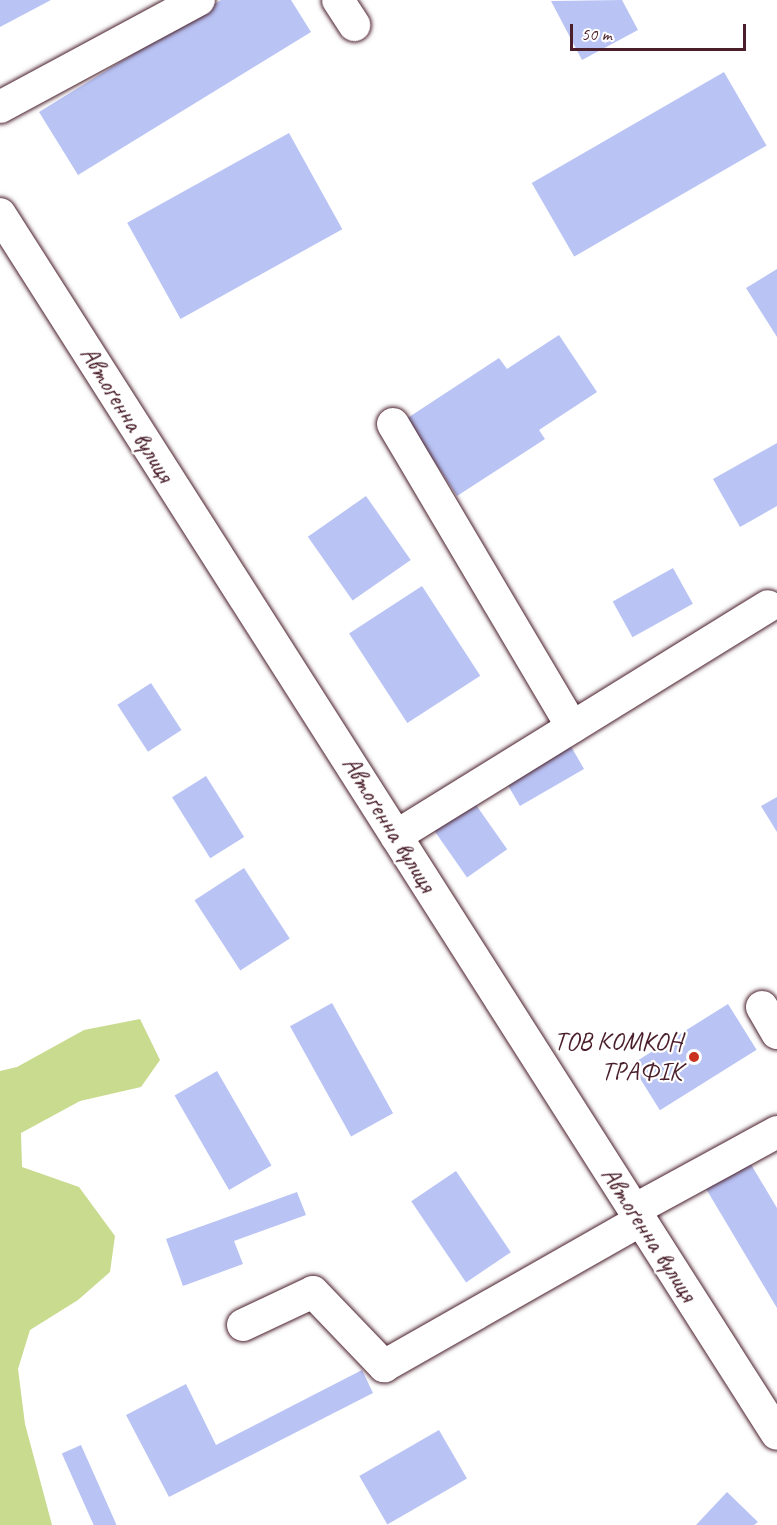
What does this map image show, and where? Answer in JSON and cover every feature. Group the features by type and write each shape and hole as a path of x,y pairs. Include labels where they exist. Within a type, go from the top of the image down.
{"street":[{"path":"0,107 199,0"},
{"name":"Автоґенна вулиця","path":"0,214 777,1434"},
{"path":"393,424 572,727"},
{"path":"396,836 768,606"},
{"path":"243,1325 313,1292 384,1366 777,1132"}],"green space":[{"path":"140,1019 160,1060 141,1087 80,1101 21,1133 22,1167 79,1187 115,1236 110,1272 78,1300 30,1330 18,1369 25,1424 52,1525 0,1525 0,1071 17,1067 84,1030"}],"building":[{"path":"0,0 51,0 0,27"},
{"path":"221,0 291,0 311,32 78,175 39,112"},
{"path":"622,0 638,30 582,60 551,1"},
{"path":"724,72 766,146 574,257 532,183"},
{"path":"289,133 342,229 181,319 127,223"},
{"path":"777,269 777,337 746,288"},
{"path":"559,335 597,392 539,430 545,439 457,496 406,419 499,358 507,369"},
{"path":"777,443 777,506 740,527 713,479"},
{"path":"366,496 411,560 353,601 308,537"},
{"path":"673,568 693,604 633,637 613,601"},
{"path":"422,586 480,676 407,723 349,633"},
{"path":"151,683 181,730 148,752 117,705"},
{"path":"565,736 584,769 520,806 501,773"},
{"path":"206,776 244,837 210,858 172,797"},
{"path":"467,792 507,849 467,877 427,820"},
{"path":"777,797 777,832 761,806"},
{"path":"244,868 290,938 240,971 195,900"},
{"path":"332,1003 393,1113 351,1136 290,1026"},
{"name":"ТОВ КОМКОН ТРАФІК","path":"728,1004 757,1050 660,1110 631,1064"},
{"path":"217,1071 271,1165 229,1190 175,1096"},
{"path":"743,1151 777,1208 777,1308 699,1177"},
{"path":"456,1171 511,1252 466,1282 411,1201"},
{"path":"297,1192 306,1215 234,1241 243,1264 183,1286 166,1239"},
{"path":"362,1370 373,1393 169,1497 126,1415 186,1384 216,1445"},
{"path":"439,1430 467,1478 387,1524 359,1476"},
{"path":"81,1445 116,1524 94,1525 62,1454"},
{"path":"727,1492 758,1522 754,1525 696,1525"}],"place":[{"name":"ТОВ КОМКОН ТРАФІК","path":"694,1057"}]}
